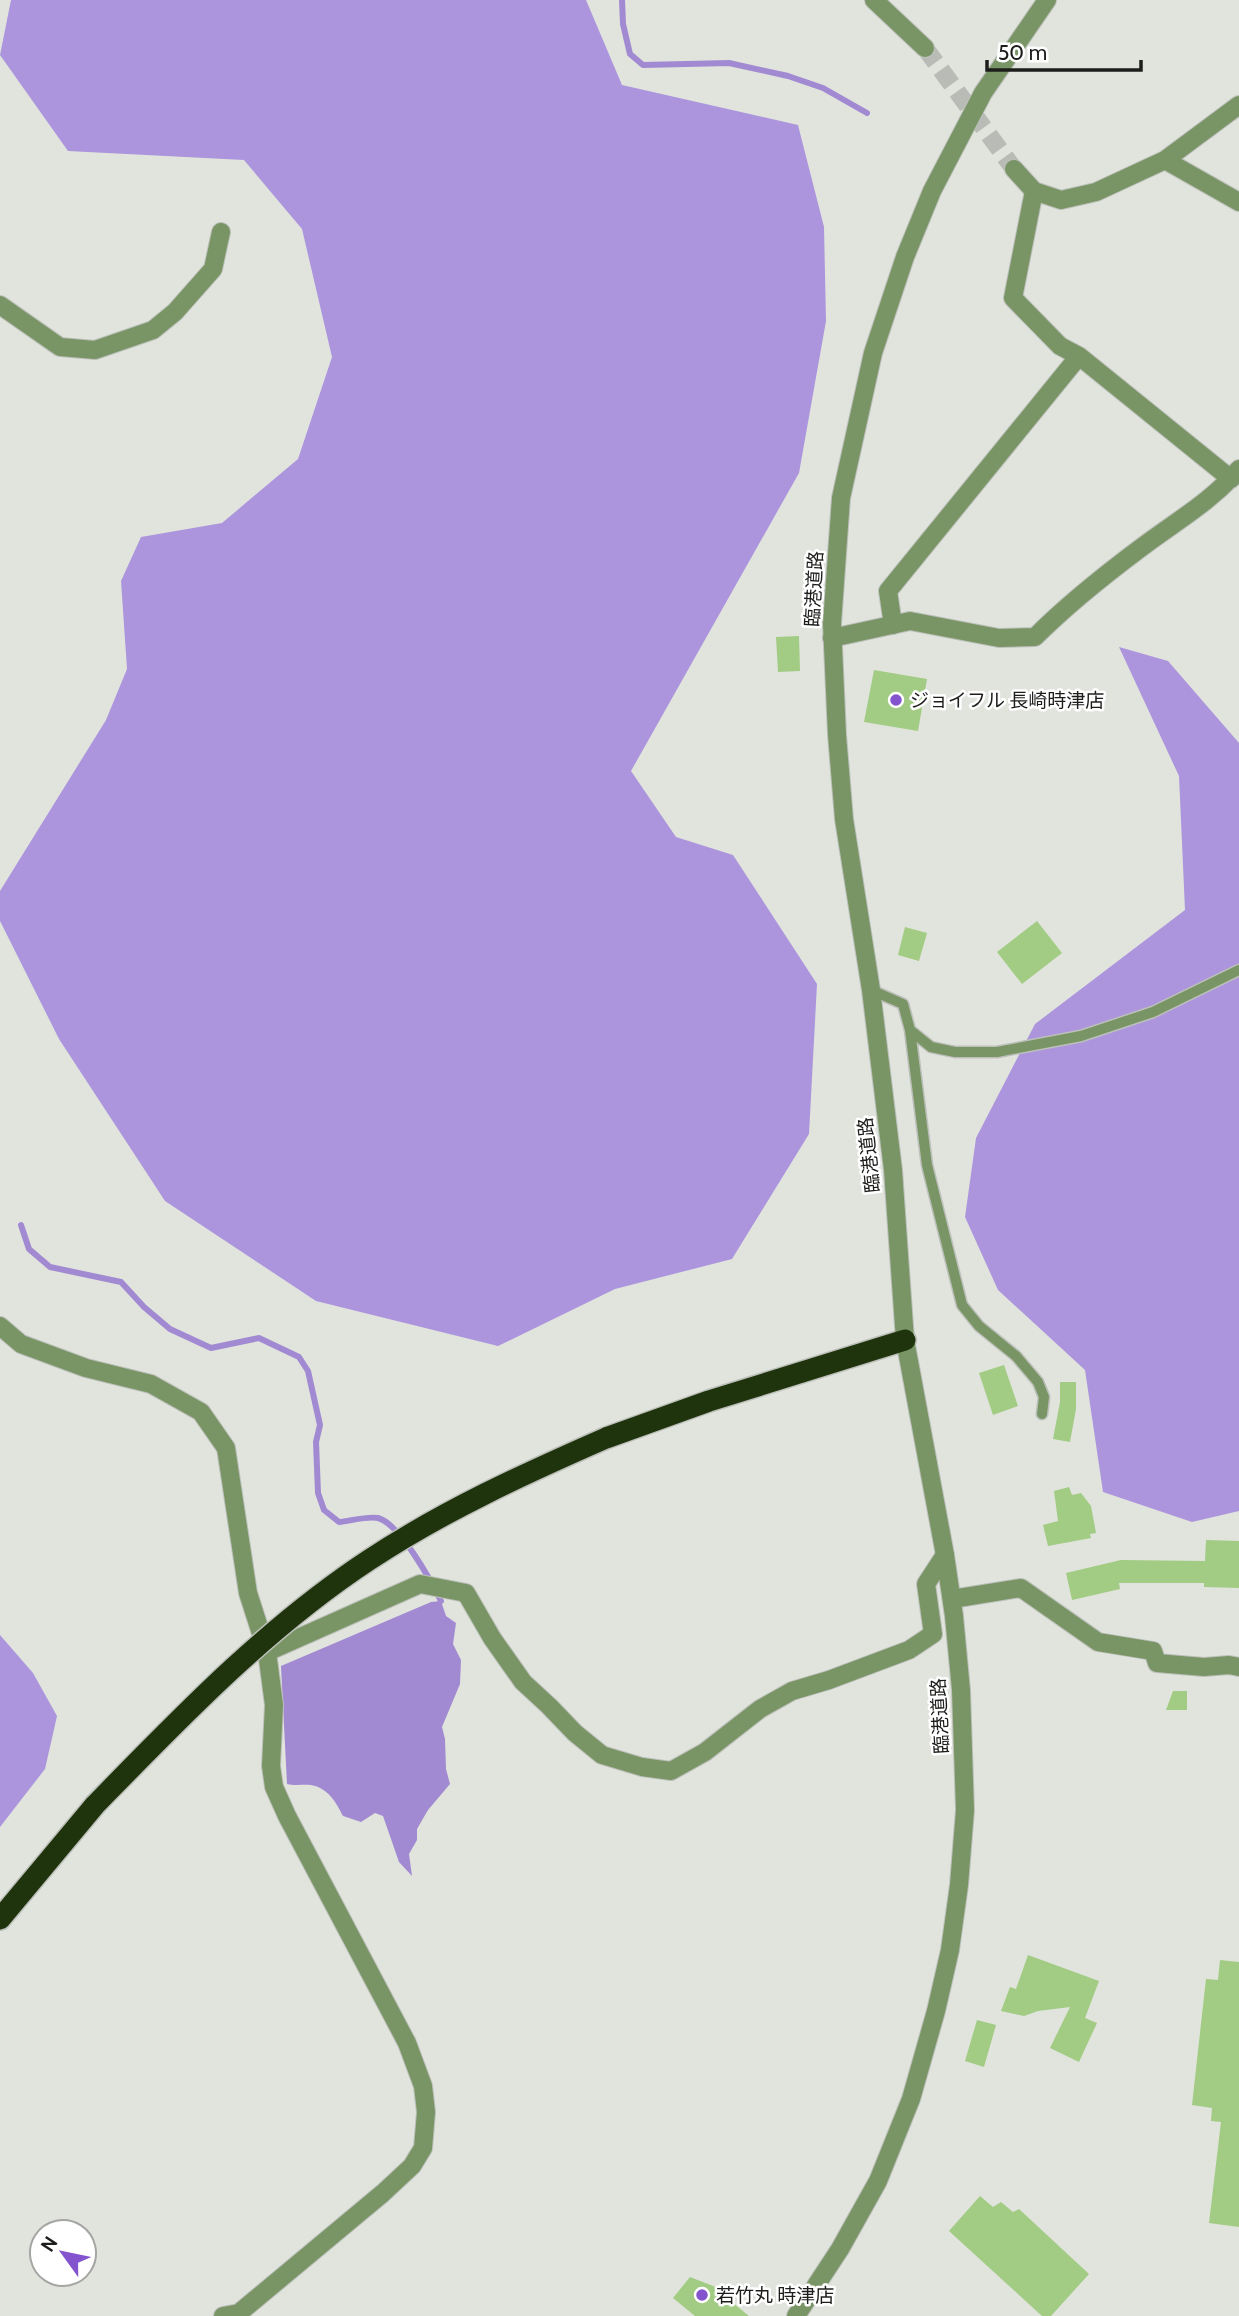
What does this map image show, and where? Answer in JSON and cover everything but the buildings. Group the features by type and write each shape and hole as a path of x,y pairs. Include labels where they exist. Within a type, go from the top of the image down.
{"highway":[{"path":"0,1919 95,1805 224,1676 293,1616 368,1560 513,1478 606,1438 709,1401 905,1340"}],"street":[{"path":"874,0 925,48"},
{"name":"臨港道路","path":"796,2316 840,2249 882,2169 911,2099 950,1950 965,1810 961,1690 952,1599 905,1340 893,1170 845,819 837,735 832,624 841,498 873,353 901,268 932,191 984,93 1047,0"},
{"path":"1014,169 1034,191 1061,200 1096,192 1165,160 1239,105"},
{"path":"1165,160 1239,202"},
{"path":"832,638 910,621 999,638 1035,637 1062,610 1139,549 1198,509 1235,474 1079,356 1060,346 1013,298 1034,191"},
{"path":"0,305 60,348 95,350 153,330 175,312 213,269 221,232"},
{"path":"893,625 888,591 1079,356"},
{"path":"0,1326 21,1344 86,1368 151,1384 201,1412 226,1448 248,1593 267,1651 274,1705 271,1766 274,1787 407,2043 422,2086 426,2112 423,2148 412,2166 239,2313 223,2316"},
{"path":"267,1651 420,1584 466,1593 492,1638 523,1682 550,1706 575,1734 602,1755 642,1767 671,1770 705,1752 760,1709 792,1691 909,1650 933,1634 926,1584 945,1555"},
{"path":"952,1599 1021,1588 1098,1642 1153,1651 1157,1663 1239,1667"}],"lane":[{"path":"910,1030 931,1047 955,1052 997,1052 1093,1032 1153,1012 1239,970"},
{"path":"870,990 903,1004 910,1030 928,1165 962,1305 979,1326 1016,1356 1038,1382 1044,1397 1042,1414"}],"shaded area":[{"path":"11,0 586,0 622,85 798,125 824,227 826,321 799,473 631,771 676,837 733,855 817,984 809,1134 732,1259 615,1289 498,1346 316,1301 165,1201 59,1039 0,921 0,891 106,720 127,669 121,581 141,537 222,523 298,459 332,357 302,229 244,160 68,151 0,55"},
{"path":"1119,647 1168,661 1239,743 1239,1511 1192,1522 1103,1492 1085,1370 998,1290 965,1217 976,1138 1035,1024 1185,910 1179,776"},
{"path":"441,1601 446,1616 456,1623 453,1644 461,1660 460,1684 442,1727 450,1784 428,1810 417,1829 417,1840 409,1854 412,1876 399,1862 383,1816 375,1813 361,1822 343,1816 327,1792 322,1789 311,1785 287,1784 281,1666 431,1602"},
{"path":"0,1635 33,1673 57,1716 45,1769 0,1827"}],"waterway":[{"path":"622,0 623,24 630,54 643,65 729,63 788,76 823,88 867,113"},
{"path":"21,1225 29,1249 50,1267 121,1282 144,1307 170,1329 211,1348 259,1338 299,1357 308,1371 320,1425 316,1442 318,1493 324,1510 339,1522 364,1518 378,1518 387,1522 414,1554 441,1601"}],"tunnel":[{"path":"925,48 1014,169"}],"place":[{"name":"ジョイフル 長崎時津店","path":"896,700"},
{"name":"若竹丸 時津店","path":"702,2295"}]}
